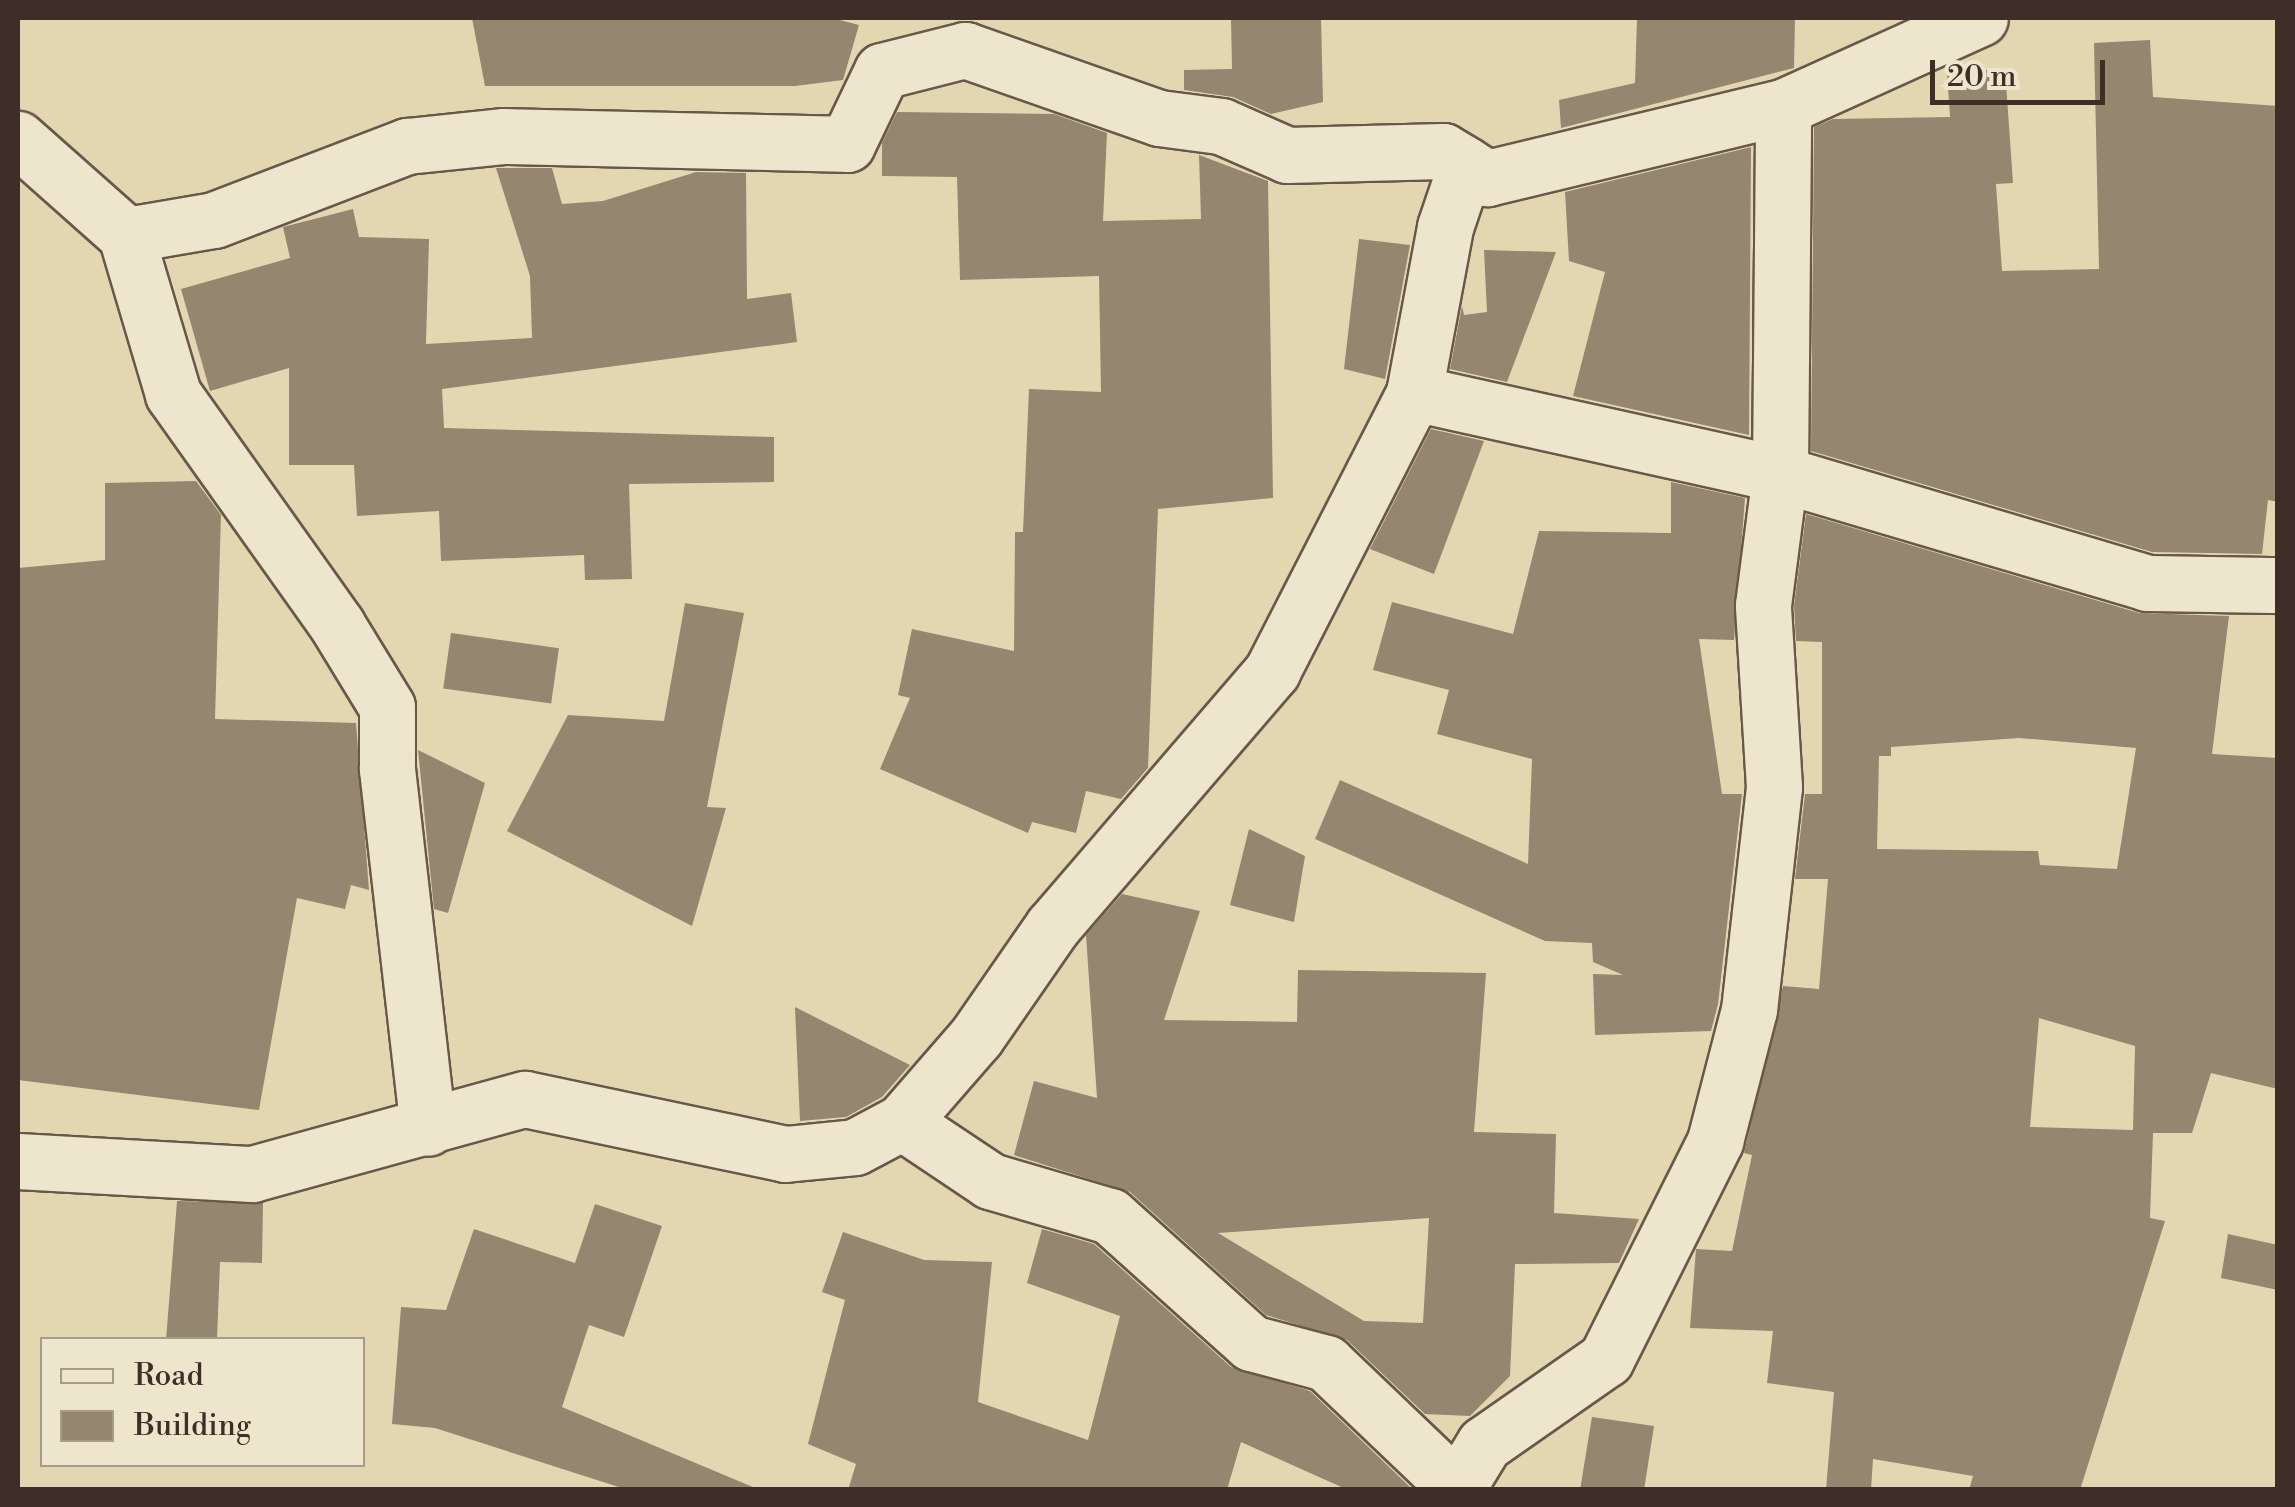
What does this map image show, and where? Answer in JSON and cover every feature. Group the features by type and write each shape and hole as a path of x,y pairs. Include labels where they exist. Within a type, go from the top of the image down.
{"street":[{"path":"126,235 214,220 407,146 504,136 847,144 882,71 965,50 1142,113 1221,126 1288,155 1443,151 1487,178 1784,106 1980,18"},
{"path":"902,1122 990,1181 1110,1216 1251,1343 1326,1364 1458,1488 1484,1444 1606,1358 1714,1141 1749,1010 1774,787 1764,606 1780,474 1784,106"},
{"path":"18,139 126,235 173,394 337,625 387,707 387,769 428,1128"},
{"path":"18,1161 252,1174 525,1100 785,1154 855,1147 902,1122 976,1037 1054,926 1272,671 1414,393 1445,228 1466,166"},
{"path":"1414,393 1780,474 2147,583 2278,585"}],"building":[{"path":"472,18 832,18 859,25 843,80 795,86 485,86"},
{"path":"1231,18 1321,18 1323,102 1271,114 1233,97 1184,90 1184,70 1232,69"},
{"path":"1637,18 1795,18 1794,68 1561,128 1559,100 1635,83"},
{"path":"2150,40 2153,97 2278,106 2278,502 2268,500 2262,554 2152,552 1811,451 1814,127 1833,119 1950,117 1947,73 2005,69 2013,183 1996,184 2002,271 2099,269 2094,43"},
{"path":"897,112 1054,114 1107,133 1103,221 1201,219 1199,155 1268,181 1273,498 1158,509 1148,768 1121,799 1086,791 1076,833 1032,822 1028,833 880,769 910,698 898,695 912,629 1014,651 1015,532 1023,532 1029,389 1101,392 1099,276 960,280 957,177 882,176 882,143"},
{"path":"1751,147 1749,435 1573,396 1605,272 1569,261 1565,192"},
{"path":"496,168 552,168 562,204 603,201 696,172 746,173 747,299 791,293 797,342 442,389 444,428 774,437 774,482 629,484 632,579 585,580 584,555 441,561 439,511 357,516 354,465 289,465 289,368 210,391 181,289 290,258 283,227 353,209 359,237 429,239 426,344 532,338 530,276"},
{"path":"1359,239 1410,245 1385,379 1344,369"},
{"path":"1484,250 1556,252 1507,382 1450,369 1462,306 1464,315 1487,312"},
{"path":"1431,429 1484,441 1434,574 1370,549"},
{"path":"196,481 221,515 215,719 356,723 369,890 351,885 345,909 297,898 259,1110 18,1080 18,568 105,560 105,483"},
{"path":"1671,482 1745,498 1734,640 1699,639 1722,794 1742,794 1718,1004 1711,1031 1595,1035 1593,974 1623,975 1593,962 1592,943 1545,941 1315,839 1340,780 1528,864 1532,759 1437,734 1449,690 1373,670 1392,602 1513,634 1539,531 1671,533"},
{"path":"1806,514 2139,613 2229,616 2212,754 2278,758 2278,1089 2211,1073 2192,1133 2153,1133 2150,1218 2165,1221 2080,1490 1969,1490 1973,1476 1873,1459 1871,1490 1826,1490 1834,1392 1767,1383 1773,1331 1690,1328 1696,1249 1732,1251 1752,1155 1744,1153 1783,986 1819,989 1828,879 1795,879 1805,794 1822,794 1822,642 1796,641 1794,606","holes":["2019,738 2136,748 2117,869 2040,865 2038,851 1877,849 1879,756 1891,756 1891,747","2039,1018 2135,1046 2133,1130 2030,1127"]},
{"path":"685,603 744,613 707,807 726,808 692,926 507,831 568,715 664,721"},
{"path":"451,633 559,648 551,704 443,688"},
{"path":"418,750 485,783 448,913 434,909"},
{"path":"1249,829 1305,856 1294,922 1230,905"},
{"path":"1122,894 1200,911 1164,1020 1297,1022 1298,970 1486,973 1474,1132 1556,1134 1554,1213 1639,1219 1619,1263 1515,1264 1510,1376 1470,1416 1425,1414 1347,1340 1266,1315 1130,1192 1014,1155 1034,1081 1097,1098 1086,935","holes":["1429,1218 1423,1323 1364,1321 1218,1233"]},
{"path":"795,1007 910,1065 882,1097 846,1117 800,1121"},
{"path":"177,1201 263,1203 262,1263 220,1262 217,1337 166,1337"},
{"path":"595,1204 662,1226 624,1337 589,1325 562,1407 760,1490 628,1490 435,1428 392,1424 401,1307 446,1310 474,1229 575,1263"},
{"path":"1042,1229 1094,1244 1231,1367 1310,1391 1413,1490 1348,1490 1241,1442 1227,1490 848,1490 856,1464 808,1444 845,1300 822,1292 843,1232 924,1260 992,1262 978,1402 1088,1440 1120,1316 1027,1283"},
{"path":"2228,1234 2278,1245 2278,1290 2221,1278"},
{"path":"1592,1417 1654,1426 1644,1490 1580,1490"}]}
